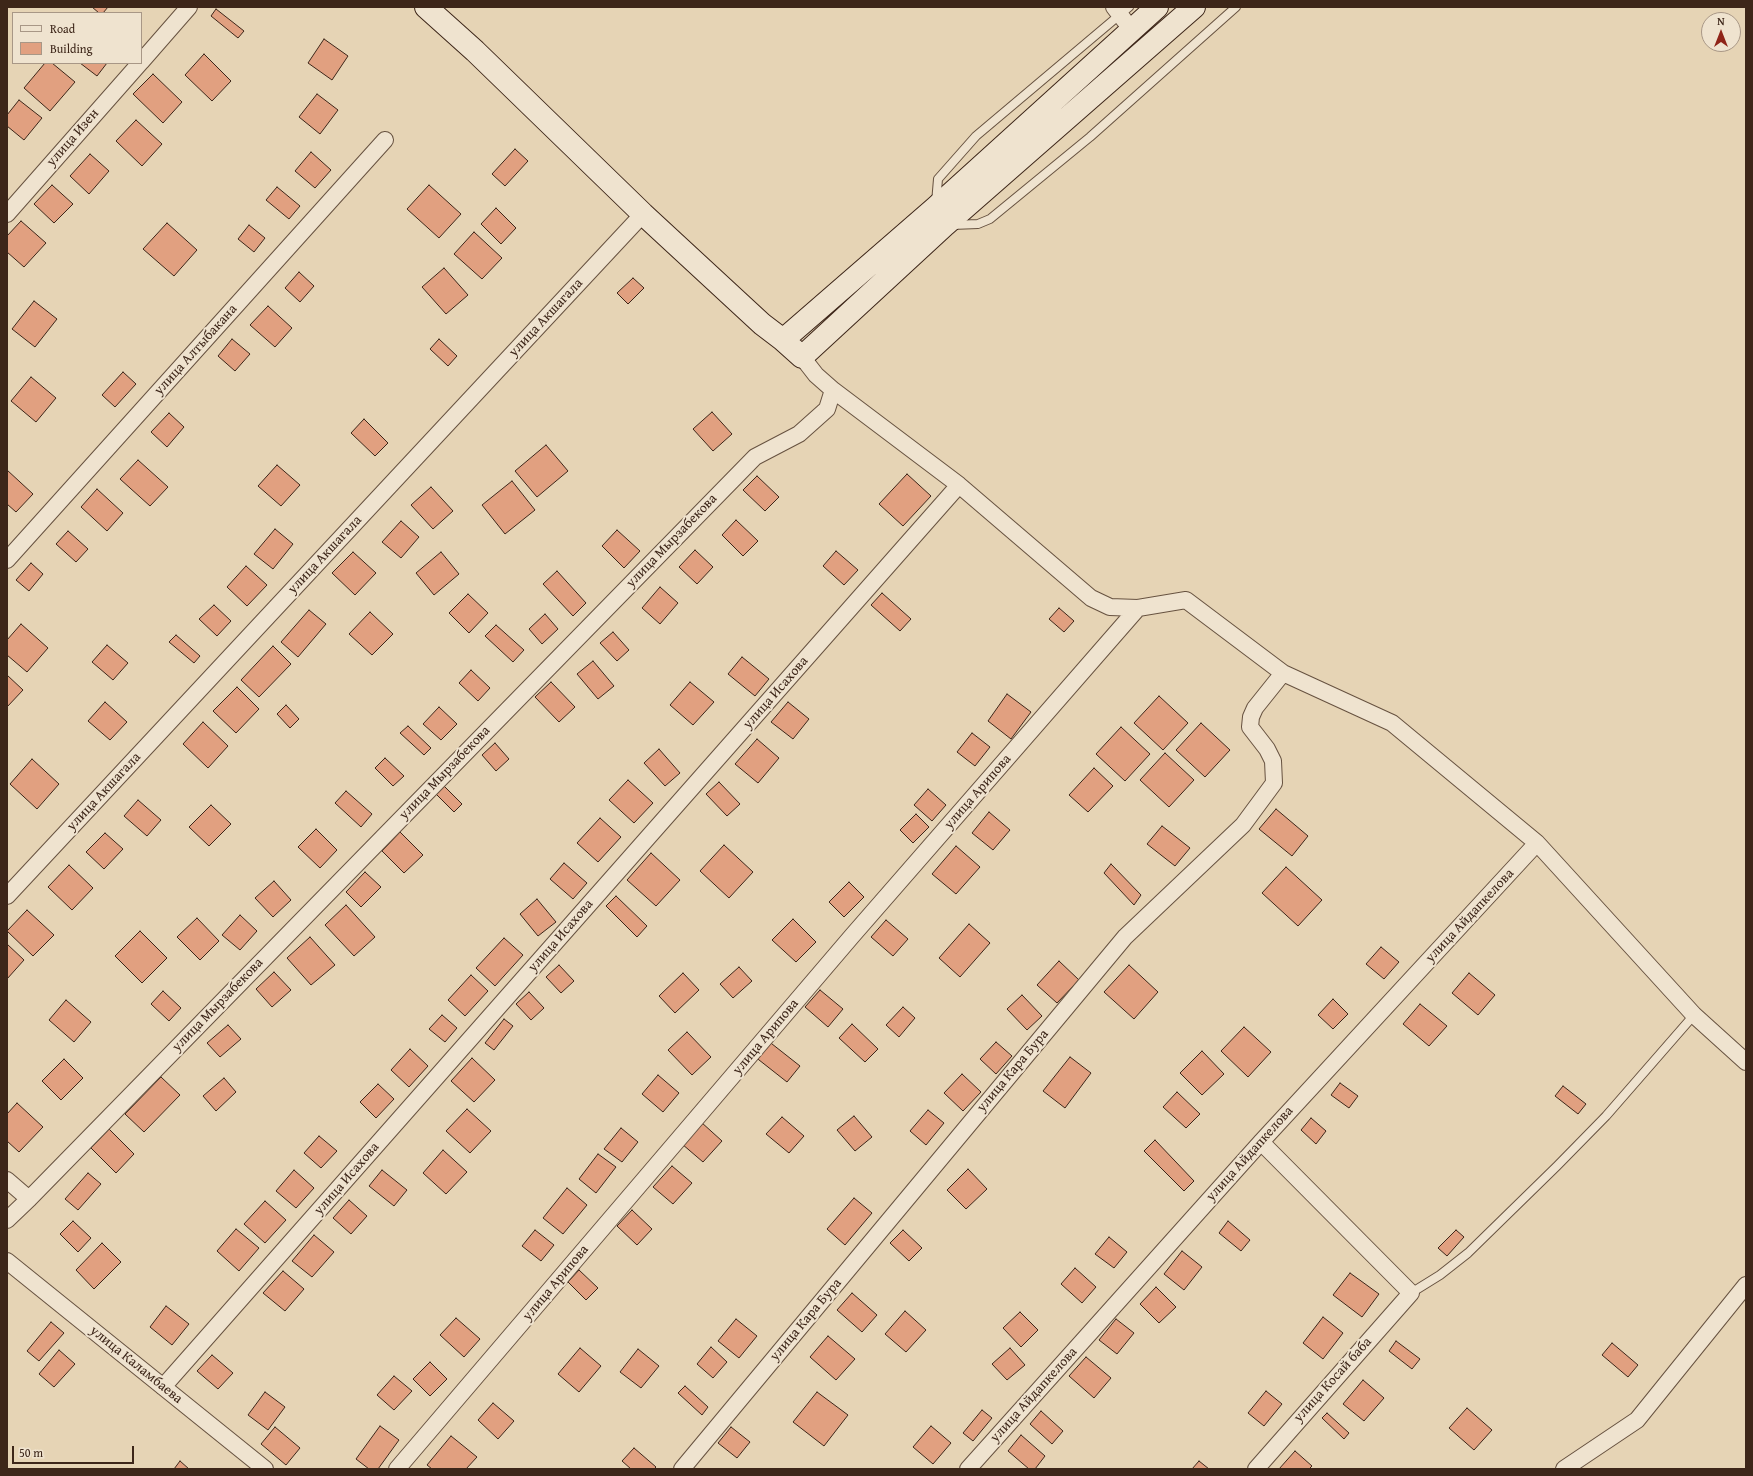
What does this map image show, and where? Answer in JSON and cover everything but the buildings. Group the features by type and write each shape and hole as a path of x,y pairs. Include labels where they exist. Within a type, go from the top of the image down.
{"main road":[{"path":"426,7 475,52 643,214 762,324 783,340 802,358 940,216 1124,14 1157,7"},
{"path":"783,340 940,216 1194,7"}],"street":[{"name":"улица Изен","path":"142,60 189,7"},
{"name":"улица Изен","path":"7,214 138,64"},
{"name":"улица Алтыбакана","path":"7,560 385,140"},
{"name":"улица Акшагала","path":"7,896 643,214"},
{"path":"802,358 816,375 833,390 959,486 1091,598 1110,607 1138,608 1186,600 1283,673 1392,723 1537,843 1694,1015 1746,1062"},
{"name":"улица Мырзабекова","path":"29,1199 755,457 799,434 826,409 833,390"},
{"name":"улица Исахова","path":"163,1387 959,486"},
{"name":"улица Арипова","path":"398,1469 852,936 1138,608"},
{"name":"улица Кара Бура","path":"682,1469 1125,937 1243,825 1274,783 1273,760 1267,749 1250,727 1250,717 1255,708 1283,673"},
{"name":"улица Айдапкелова","path":"968,1469 1261,1142 1537,843"},
{"path":"1261,1142 1412,1293"},
{"path":"7,1180 29,1199 7,1220"},
{"name":"улица Каламбаева","path":"7,1262 265,1469"},
{"path":"1564,1469 1637,1420 1746,1285"},
{"name":"улица Косай баба","path":"1256,1469 1412,1293"}],"lane":[{"path":"940,216 978,224 990,219 1090,136 1236,7"},
{"path":"1412,1293 1440,1275 1468,1253 1557,1166 1606,1116 1694,1015"}]}
